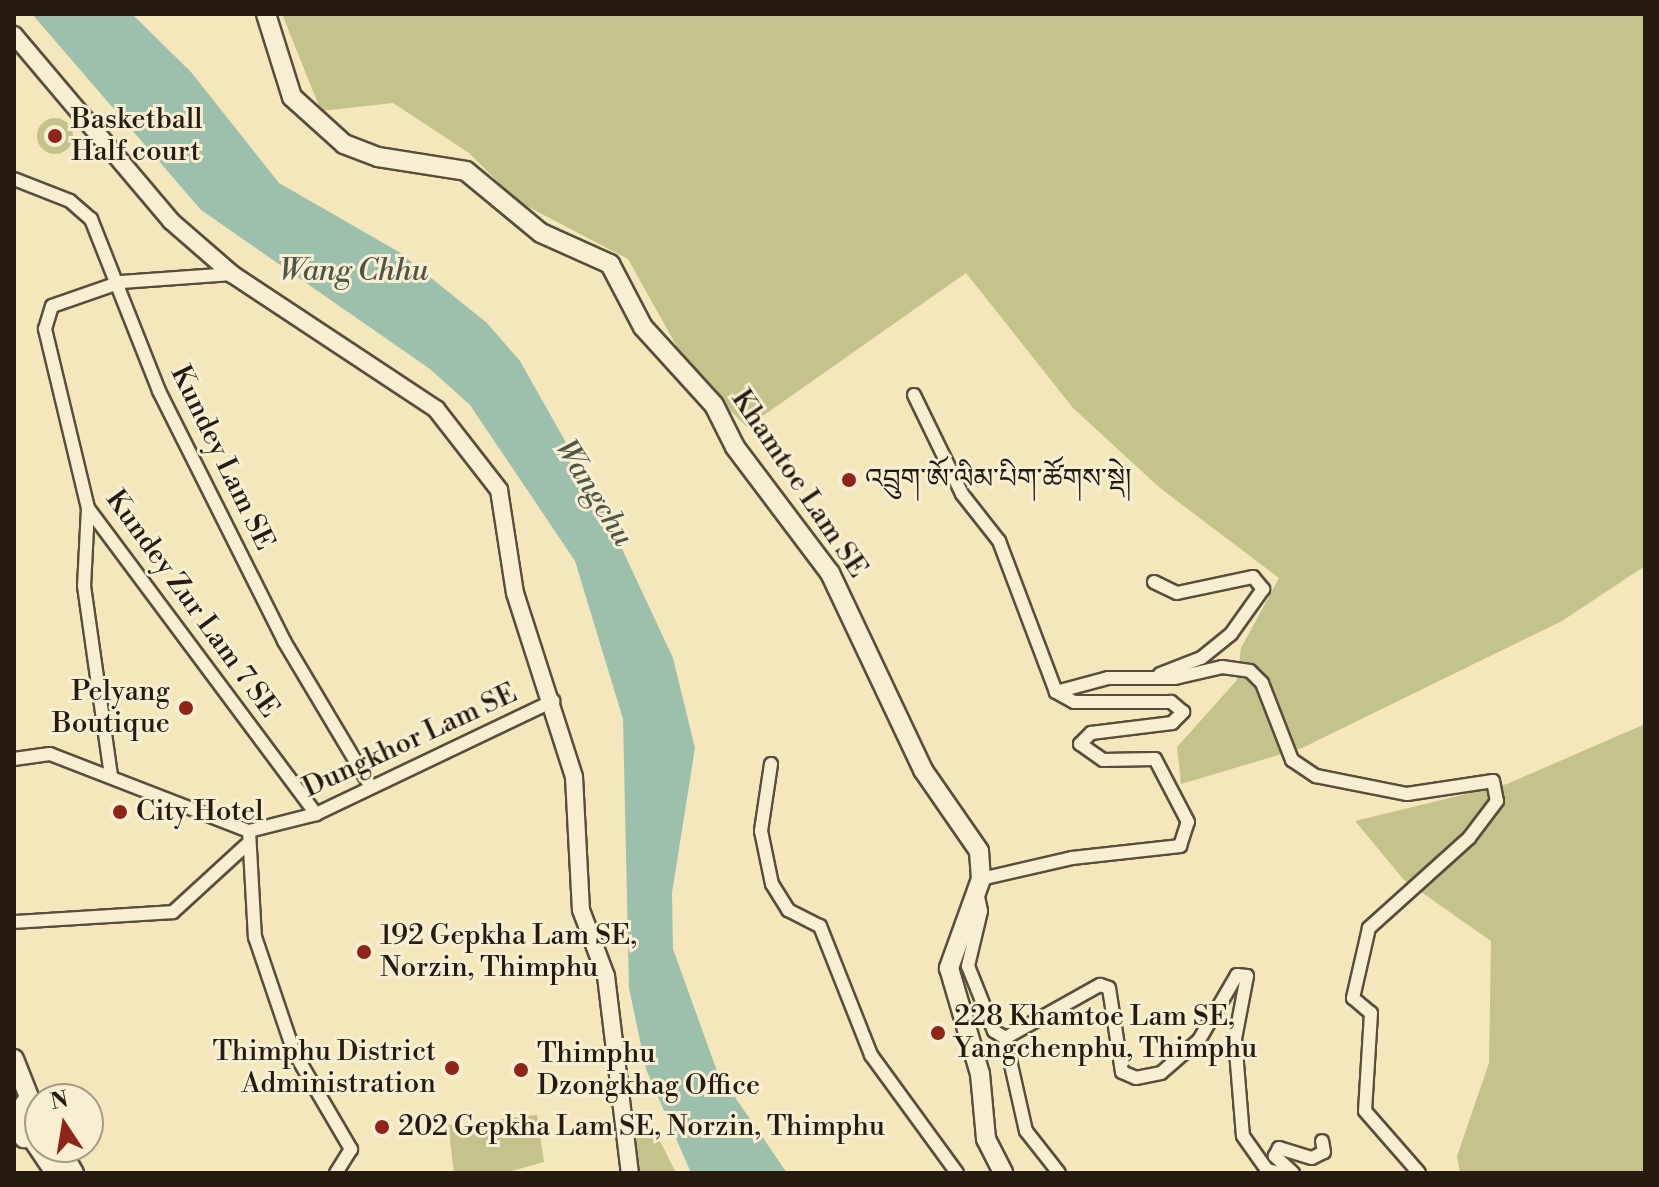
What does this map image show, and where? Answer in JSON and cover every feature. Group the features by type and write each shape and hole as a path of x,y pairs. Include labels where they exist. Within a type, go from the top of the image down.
{"main road":[{"name":"Khamtoe Lam SE","path":"266,14 292,97 333,136 378,157 466,171 541,233 610,264 643,327 714,405 735,447 830,573 923,770 974,838 979,884 949,968 980,1074 986,1139 1003,1173"},
{"path":"14,1059 22,1113"}],"street":[{"path":"14,35 171,221 232,274 454,425 507,508 515,593 553,701 574,777 581,910 606,976 630,1173"},
{"name":"Kundey Lam SE","path":"14,179 81,208 121,282 186,445 284,641 370,785"},
{"name":"Kundey Zur Lam 7 SE","path":"232,274 121,282 52,306 43,320 88,508 316,814"},
{"path":"914,395 962,494 999,541 1056,692 1074,702 1180,706 1172,723 1091,733 1080,744 1103,760 1155,759 1170,779 1188,832 1171,849 1072,858 979,884 981,911 968,966 994,1031 1005,1038 1026,1131 1059,1173"},
{"path":"88,508 84,586 111,776"},
{"path":"1153,677 1201,658 1231,634 1263,589 1253,577 1177,593 1154,582"},
{"path":"1056,692 1222,667 1250,671 1262,683 1292,760 1316,776 1407,794 1474,781 1498,786 1497,801 1469,838 1369,928 1353,998 1371,1013 1365,1111 1419,1173"},
{"name":"Dungkhor Lam SE","path":"247,838 316,814 370,785 553,701"},
{"path":"14,759 50,754 111,776 247,838"},
{"path":"771,764 761,831 772,884 788,910 820,926 871,1055 957,1173"},
{"path":"14,922 173,912 247,838"},
{"path":"247,838 264,972 294,1052 351,1149 336,1173"},
{"path":"1005,1038 1100,985 1109,988 1122,1072 1136,1078 1161,1073 1199,1040 1237,975 1247,976 1235,1039 1243,1136 1267,1170 1279,1173"},
{"path":"1295,1172 1275,1156 1279,1148 1312,1158 1324,1152 1322,1141"}],"shaded area":[{"path":"282,14 1645,14 1645,566 1562,621 1302,748 1181,784 1177,747 1237,680 1241,648 1279,578 1160,488 1073,408 966,273 747,427 691,372 628,259 517,201 469,153 393,103 321,111"},
{"name":"Basketball Half court","path":"55,118 68,123 73,136 68,149 55,154 42,149 37,136 42,123"},
{"path":"1645,724 1645,1173 1460,1173 1457,1156 1489,1063 1491,941 1404,880 1355,821 1507,784"},
{"path":"537,1115 544,1162 504,1173 454,1173 448,1125"},
{"path":"628,1122 653,1127 676,1173 637,1173"}],"water":[{"name":"Wang Chhu","path":"32,14 132,14 191,72 279,183 399,252 487,323 520,361 603,508 673,658 695,748 672,893 673,949 717,1071 787,1173 691,1173 646,1069 629,988 623,719 575,561 470,405 430,369 201,210"}],"place":[{"name":"Basketball Half court","path":"55,136"},
{"name":"འབྲུག་ཨོ་ལིམ་པིག་ཚོགས་སྡེ།","path":"849,480"},
{"name":"Pelyang Boutique","path":"186,708"},
{"name":"City Hotel","path":"120,812"},
{"name":"192 Gepkha Lam SE, Norzin, Thimphu","path":"364,952"},
{"name":"228 Khamtoe Lam SE, Yangchenphu, Thimphu","path":"938,1033"},
{"name":"Thimphu District Administration","path":"452,1068"},
{"name":"Thimphu Dzongkhag Office","path":"521,1070"},
{"name":"202 Gepkha Lam SE, Norzin, Thimphu","path":"382,1127"}],"water label":[{"name":"Wangchu","path":"594,493"}]}
